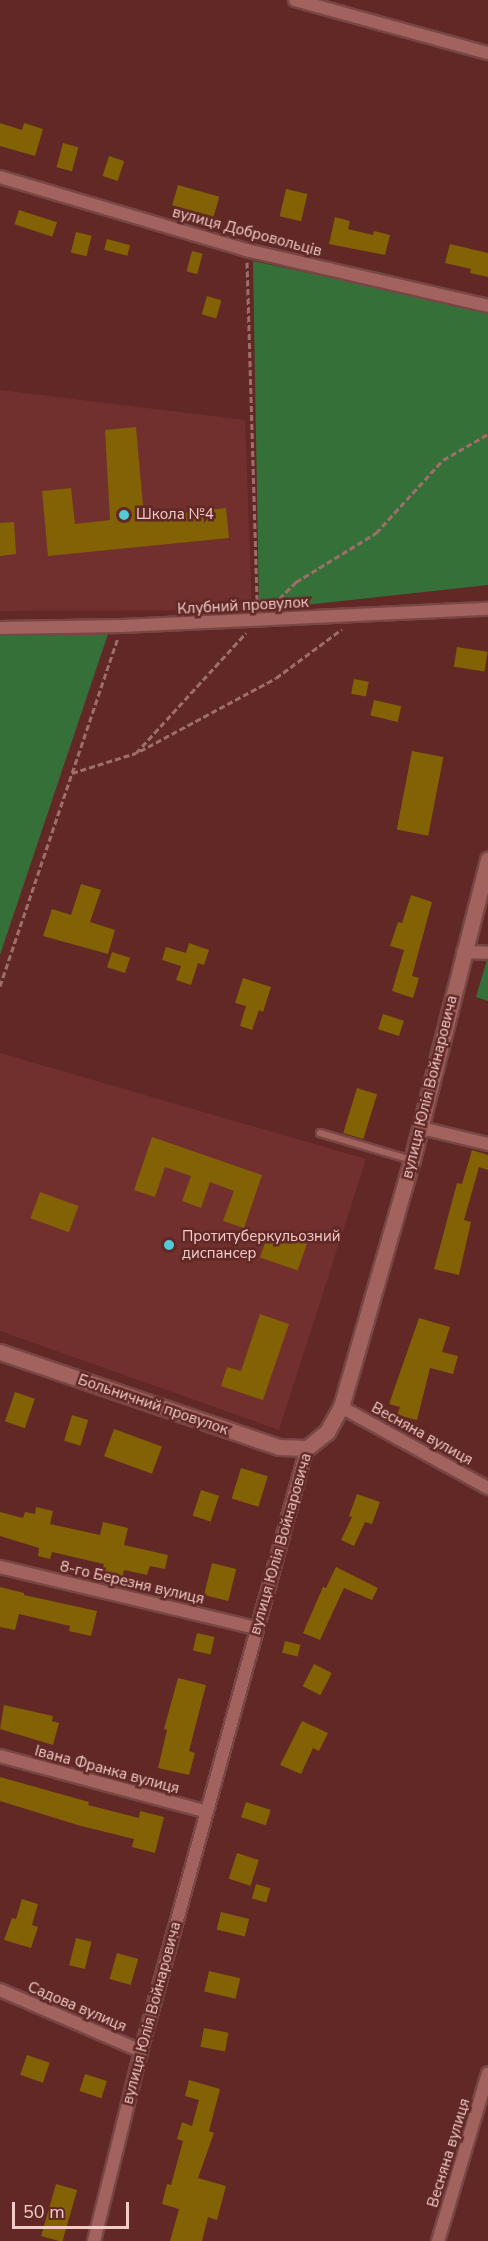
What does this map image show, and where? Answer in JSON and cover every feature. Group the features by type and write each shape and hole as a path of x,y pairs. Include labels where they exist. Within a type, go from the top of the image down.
{"main road":[{"name":"вулиця Юлія Войнаровича","path":"307,1448 327,1432 342,1407 421,1128 488,859"},
{"name":"Больничний провулок","path":"0,1352 279,1448 307,1448"}],"street":[{"path":"295,0 488,53"},
{"name":"вулиця Добровольців","path":"0,177 246,250 488,306"},
{"name":"Клубний провулок","path":"0,628 122,626 488,609"},
{"path":"464,952 488,953"},
{"path":"421,1128 488,1144"},
{"name":"Весняна вулиця","path":"342,1407 488,1488"},
{"name":"вулиця Юлія Войнаровича","path":"94,2241 141,2051 307,1448"},
{"name":"8-го Березня вулиця","path":"0,1567 257,1628"},
{"name":"Івана Франка вулиця","path":"0,1756 207,1812"},
{"name":"Садова вулиця","path":"0,1990 141,2051"},
{"name":"Весняна вулиця","path":"438,2241 488,2073"}],"lane":[{"path":"320,1133 412,1160"}],"path":[{"path":"246,250 258,620"},
{"path":"135,753 296,582 376,533 443,460 488,434"},
{"path":"72,773 135,753 276,678 360,615"},
{"path":"0,986 122,626"}],"shaded area":[{"name":"Школа №4","path":"0,390 245,420 252,610 0,611"},
{"name":"Протитуберкульозний диспансер","path":"0,1053 366,1159 279,1430 0,1331"}],"green space":[{"path":"253,261 488,312 488,585 259,610"},
{"path":"108,634 0,955 0,636"},
{"path":"488,960 488,1001 476,997"}],"building":[{"path":"0,123 22,130 24,123 43,129 35,156 0,146"},
{"path":"63,143 78,147 72,171 57,167"},
{"path":"109,156 124,161 118,181 103,176"},
{"path":"178,185 219,197 214,217 172,205"},
{"path":"286,189 307,194 301,221 280,216"},
{"path":"19,210 57,222 52,237 14,224"},
{"path":"335,217 350,221 348,229 373,235 374,231 390,235 385,255 329,244"},
{"path":"76,232 92,236 86,256 71,252"},
{"path":"107,239 130,245 127,256 104,250"},
{"path":"450,244 488,253 488,277 470,273 471,269 445,263"},
{"path":"192,251 203,254 197,274 187,271"},
{"path":"207,296 221,300 216,318 202,314"},
{"path":"136,427 144,517 226,508 229,538 48,556 42,491 71,488 75,524 110,520 105,430"},
{"path":"14,522 16,554 0,556 0,523"},
{"path":"457,647 488,652 484,672 454,667"},
{"path":"354,679 369,682 366,697 351,694"},
{"path":"374,700 401,706 398,722 370,716"},
{"path":"412,751 443,757 428,836 397,830"},
{"path":"81,884 101,890 90,922 115,930 108,954 43,936 52,909 71,915"},
{"path":"411,895 432,902 412,976 419,978 413,998 392,991 404,950 390,946 398,922 402,923"},
{"path":"189,943 209,950 204,965 198,963 191,985 176,980 181,966 162,960 166,947 186,953"},
{"path":"112,952 130,958 125,973 107,967"},
{"path":"243,978 271,987 263,1012 259,1010 252,1030 240,1026 246,1006 235,1003"},
{"path":"383,1014 404,1021 399,1036 378,1029"},
{"path":"357,1088 377,1094 363,1139 343,1133"},
{"path":"152,1137 262,1175 244,1228 223,1221 234,1191 210,1182 201,1208 182,1201 191,1176 165,1167 155,1197 134,1190"},
{"path":"472,1150 488,1155 488,1170 479,1167 464,1220 471,1222 459,1275 434,1269 457,1183 462,1184"},
{"path":"40,1192 79,1206 69,1232 30,1218"},
{"path":"269,1231 307,1244 298,1270 260,1257"},
{"path":"260,1314 289,1324 263,1400 221,1386 227,1367 241,1371"},
{"path":"419,1318 450,1327 442,1352 458,1356 453,1374 430,1368 417,1420 397,1415 400,1407 389,1404"},
{"path":"15,1392 35,1399 25,1428 5,1421"},
{"path":"72,1415 88,1420 80,1446 64,1441"},
{"path":"114,1429 162,1446 152,1474 104,1456"},
{"path":"241,1468 268,1476 258,1507 232,1499"},
{"path":"201,1490 219,1496 211,1522 193,1516"},
{"path":"357,1494 380,1502 372,1524 365,1522 354,1546 341,1540 352,1517 349,1516"},
{"path":"36,1507 53,1511 50,1524 100,1535 103,1522 128,1528 124,1545 168,1555 165,1569 150,1566 147,1575 124,1570 123,1576 102,1571 104,1564 52,1552 50,1559 38,1556 39,1548 0,1536 0,1512 23,1518 25,1512 35,1514"},
{"path":"212,1563 236,1569 228,1601 204,1595"},
{"path":"336,1567 378,1588 372,1600 344,1588 320,1640 303,1633 323,1587 326,1588"},
{"path":"0,1587 24,1593 24,1595 97,1611 91,1636 69,1631 70,1626 19,1614 15,1630 0,1627"},
{"path":"197,1633 215,1637 210,1655 193,1651"},
{"path":"285,1641 301,1645 298,1657 282,1653"},
{"path":"314,1664 332,1673 320,1695 303,1686"},
{"path":"178,1678 206,1685 189,1751 195,1753 189,1775 158,1768 167,1730 164,1729"},
{"path":"4,1705 53,1716 52,1721 59,1723 53,1745 0,1729"},
{"path":"302,1721 328,1733 319,1751 313,1748 301,1774 280,1765"},
{"path":"0,1777 89,1802 88,1805 139,1818 140,1811 164,1817 155,1853 132,1847 134,1839 81,1826 0,1801"},
{"path":"246,1802 271,1810 266,1825 241,1817"},
{"path":"237,1853 259,1860 251,1886 229,1879"},
{"path":"256,1884 270,1888 266,1903 252,1898"},
{"path":"22,1899 38,1904 32,1925 38,1927 31,1948 4,1940 12,1918 16,1919"},
{"path":"221,1912 249,1919 245,1936 217,1929"},
{"path":"76,1938 92,1942 85,1969 69,1965"},
{"path":"117,1953 138,1959 131,1985 110,1979"},
{"path":"209,1971 240,1978 235,1999 204,1991"},
{"path":"204,2028 229,2033 225,2051 200,2047"},
{"path":"27,2055 50,2063 43,2083 20,2075"},
{"path":"85,2074 107,2081 101,2098 79,2091"},
{"path":"189,2080 220,2089 209,2131 214,2133 198,2178 226,2186 217,2220 208,2217 202,2241 170,2241 179,2209 162,2204 167,2184 171,2185 183,2141 177,2139 182,2122 192,2126 199,2100 185,2096"},
{"path":"56,2184 77,2190 63,2241 41,2236"}],"place":[{"name":"Школа №4","path":"124,515"},
{"name":"Протитуберкульозний диспансер","path":"169,1245"}]}
